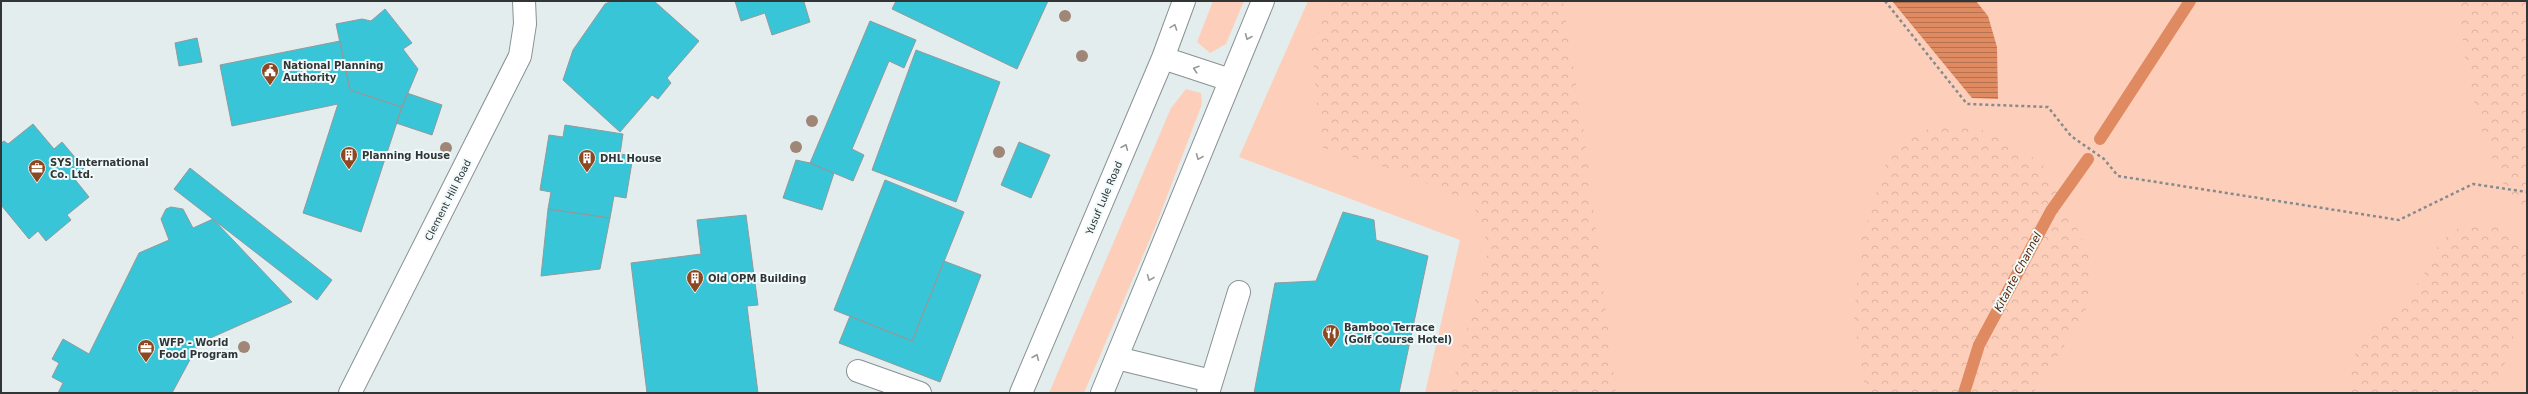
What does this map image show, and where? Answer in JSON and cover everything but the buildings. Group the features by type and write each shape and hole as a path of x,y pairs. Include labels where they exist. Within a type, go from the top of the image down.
{"main road":[{"name":"Clement Hill Road","path":"350,393 520,56 525,24 524,1"},
{"name":"Yusuf Lule Road","path":"1021,393 1163,58 1184,1"},
{"path":"1102,393 1263,1"},
{"path":"1163,58 1230,80"},
{"path":"1117,358 1209,387 1239,292"},
{"path":"858,371 920,393"}],"path":[{"path":"1885,1 1967,104 2048,107 2072,136 2104,159 2118,176 2400,220 2472,184 2527,192"}],"green space":[{"path":"1213,1 1244,1 1226,44 1210,53 1197,42"},
{"path":"1308,1 2527,1 2527,393 1425,393 1460,240 1239,157"},
{"path":"1330,1 1563,1 1585,140 1616,393 1450,393 1489,248 1473,203 1402,173 1321,147 1312,48"},
{"path":"2461,1 2527,1 2527,208 2514,204 2496,167 2482,130 2471,91 2467,70 2461,26"},
{"path":"1186,89 1201,93 1202,104 1156,225 1084,393 1049,393 1171,108"},
{"path":"1936,124 1982,130 2017,146 2048,169 2091,257 2089,304 2059,354 2035,383 2035,393 1866,393 1854,319 1860,244 1889,153"},
{"path":"2486,224 2510,230 2527,250 2521,304 2512,343 2499,378 2491,393 2349,393 2350,369 2359,344 2389,319 2422,278 2440,242 2462,225"}],"shaded area":[{"path":"1892,1 1976,1 1988,16 1997,47 1998,99 1972,98"}],"waterway":[{"name":"Kitante Channel","path":"2100,139 2190,1"},
{"name":"Kitante Channel","path":"1964,393 1979,345 2051,211 2088,159"}],"place":[{"name":"National Planning Authority","path":"270,86"},
{"name":"Planning House","path":"349,170"},
{"name":"DHL House","path":"587,173"},
{"name":"SYS International Co. Ltd.","path":"37,183"},
{"name":"Old OPM Building","path":"695,293"},
{"name":"Bamboo Terrace (Golf Course Hotel)","path":"1331,348"},
{"name":"WFP - World Food Program","path":"146,363"}]}
